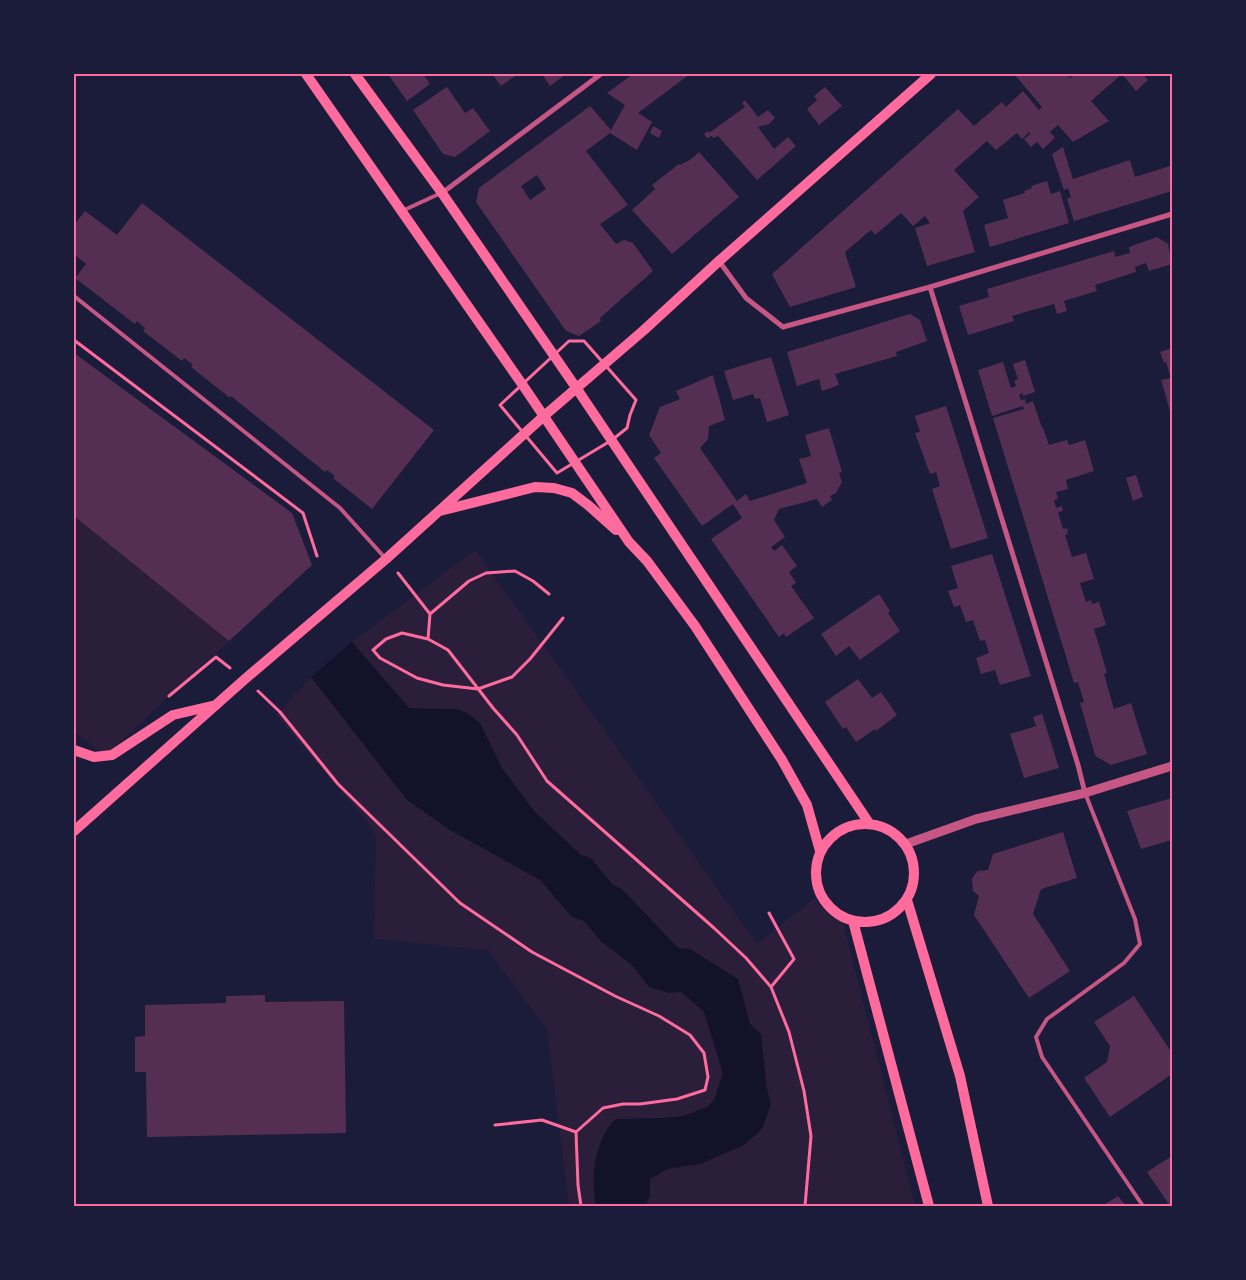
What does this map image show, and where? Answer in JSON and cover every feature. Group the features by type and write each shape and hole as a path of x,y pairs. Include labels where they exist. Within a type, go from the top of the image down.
{"main road":[{"path":"306,74 544,416 629,542"},
{"path":"355,74 442,193 577,389 869,823"},
{"path":"74,831 245,679 386,559 719,260 931,74"},
{"path":"437,512 535,487 554,488 572,493 588,505 647,561 695,626 782,760 807,805 820,851"},
{"path":"74,750 94,757 112,755 173,715 218,705"},
{"path":"869,823 883,826 896,834 906,844 915,872 913,887 906,900 896,911 883,919 868,922 853,921 842,917 824,901 818,889 815,876 816,863 820,851 840,829 854,824 869,823"},
{"path":"906,900 960,1076 988,1206"},
{"path":"853,921 929,1206"}],"street":[{"path":"442,193 597,75"},
{"path":"719,260 746,298 783,327 930,287 1172,214"},
{"path":"930,287 1078,765 1085,793"},
{"path":"906,844 976,820 1085,793 1172,766"}],"lane":[{"path":"402,211 442,193"},
{"path":"74,296 340,508 386,559"},
{"path":"1085,793 1135,919 1140,944 1124,964 1047,1019 1036,1037 1042,1057 1143,1206"}],"path":[{"path":"74,340 303,513 316,556"},
{"path":"386,559 430,614 428,639"},
{"path":"430,614 469,580 486,573 515,571 533,581 549,594"},
{"path":"563,618 530,659 512,677 478,689 443,685 417,678 380,658 373,650 386,639 402,633 428,639 448,650 478,689 517,735 547,781 714,928 746,958 771,987 789,1032 806,1100 811,1136 805,1206"},
{"path":"167,697 216,657 245,679 280,712 338,784 460,903 532,952 615,996 659,1016 690,1035 704,1053 708,1077 705,1090 677,1099 640,1104 623,1104 603,1108 576,1132"},
{"path":"769,913 794,959 771,987"},
{"path":"495,1124 542,1120 576,1132"},
{"path":"576,1132 578,1185 581,1206"}],"shaded area":[{"path":"74,516 229,641 105,756 74,731"},
{"path":"475,550 757,944 815,898 827,914 843,922 915,1206 569,1206 547,1029 488,950 374,939 376,837 369,824 276,715 311,677 352,642"},
{"path":"352,642 409,708 457,709 467,713 480,723 502,768 534,811 581,855 591,858 612,884 622,889 678,948 690,949 738,979 750,1024 761,1034 767,1089 771,1104 762,1129 744,1145 700,1164 668,1169 650,1179 650,1196 645,1206 596,1206 594,1172 596,1160 603,1138 615,1119 683,1116 707,1107 714,1100 723,1073 705,1015 703,1011 681,992 669,993 649,987 632,965 602,942 584,921 572,917 540,880 450,830 407,800 311,677"}],"building":[{"path":"388,74 426,74 424,75 430,84 407,101"},
{"path":"492,74 518,74 501,86"},
{"path":"542,74 566,74 550,86"},
{"path":"633,74 690,74 638,113 652,122 637,150 610,133 586,151 628,205 600,224 616,244 624,240 633,243 653,271 600,318 601,321 579,336 566,331 476,202 479,188 590,106 611,130 625,105 607,93","holes":["537,175 546,189 530,200 521,186"]},
{"path":"1014,74 1067,74 1070,78 1075,74 1122,74 1091,101 1109,121 1073,142 1058,125 1050,132 1055,138 1043,149 1037,142 1031,147 1024,139 1030,134 1029,132 1022,139 1017,133 996,150 987,141 954,170 979,197 963,211 975,252 927,266 915,228 930,223 925,216 913,226 901,213 875,235 871,230 845,252 856,287 790,307 772,274 958,109 974,126 1002,102 1006,107 1023,91 1039,110 1042,107"},
{"path":"1122,74 1143,74 1148,80 1136,91"},
{"path":"447,87 465,113 473,108 490,131 455,157 443,154 413,110"},
{"path":"825,87 842,106 819,125 807,109 817,100 814,96"},
{"path":"745,100 758,117 768,110 775,118 769,124 758,127 774,149 788,137 796,146 757,180 718,136 707,138 704,134 708,131 709,133 745,107 742,103"},
{"path":"653,126 662,131 659,138 650,133"},
{"path":"1063,147 1073,179 1130,160 1135,177 1170,166 1172,191 1074,221 1067,199 1071,197 1068,188 1064,190 1052,154"},
{"path":"699,152 739,197 672,254 632,210 655,189 652,185 679,164 690,160"},
{"path":"1047,181 1051,194 1060,191 1069,223 990,247 984,225 1008,218 1003,200 1025,193 1024,191 1032,188 1031,186"},
{"path":"142,203 434,430 372,509 333,478 335,476 327,470 325,472 231,396 230,398 191,367 193,365 184,358 182,361 143,331 145,328 137,321 135,324 75,278 86,264 74,254 74,225 85,211 117,235"},
{"path":"1157,237 1168,244 1172,264 1149,271 1146,263 1135,267 1136,272 1095,285 1097,291 1064,301 1067,311 1057,314 1054,304 1012,316 1014,321 968,335 959,306 989,297 987,289 1114,251 1115,257 1130,253 1129,247"},
{"path":"910,314 920,320 927,341 896,352 897,356 835,374 839,385 822,391 819,379 797,386 787,352"},
{"path":"1172,348 1172,418 1161,380 1171,378 1166,362 1164,363 1160,352"},
{"path":"74,353 292,513 312,565 229,641 74,516"},
{"path":"771,357 789,415 767,422 760,398 755,399 753,394 733,400 724,371"},
{"path":"1025,360 1035,392 1023,396 1023,393 1019,395 1021,400 1025,399 1026,404 1033,401 1049,445 1067,440 1069,445 1085,440 1094,471 1066,480 1068,489 1056,492 1058,499 1054,500 1056,508 1062,506 1063,511 1058,512 1063,529 1067,528 1068,534 1065,535 1072,557 1086,553 1094,579 1080,583 1086,602 1091,600 1092,604 1099,602 1106,625 1094,629 1107,673 1104,674 1114,709 1131,703 1147,754 1111,765 1095,755 1080,703 1084,702 1078,682 1074,683 993,418 1024,409 1023,406 992,416 978,370 1003,362 1011,388 1016,386 1014,381 1018,379 1013,364"},
{"path":"713,375 725,420 709,426 708,439 700,448 737,501 746,494 750,501 807,483 799,459 811,456 805,435 829,428 842,472 839,473 842,482 836,493 830,496 832,500 822,507 817,499 779,509 774,520 785,537 771,547 774,551 782,545 797,566 789,572 796,583 791,586 814,618 786,637 784,633 779,637 711,539 742,518 733,504 702,526 654,458 661,453 649,435 660,407 680,399 676,391"},
{"path":"946,406 988,538 951,549 932,489 940,486 936,472 930,474 915,433 920,432 915,416"},
{"path":"1136,475 1143,497 1133,501 1126,478"},
{"path":"992,554 1031,676 1000,685 995,670 981,674 976,658 989,653 985,640 980,641 973,620 966,622 960,605 954,607 948,591 958,588 951,566"},
{"path":"879,594 890,611 888,613 900,631 860,660 849,646 836,656 821,634"},
{"path":"858,679 872,698 881,692 897,715 876,731 875,729 856,742 846,727 843,729 825,702"},
{"path":"1042,714 1059,768 1024,778 1010,734 1036,726 1033,717"},
{"path":"1172,798 1172,840 1141,849 1127,811"},
{"path":"1063,832 1077,878 1041,889 1033,914 1070,971 1029,998 974,915 979,896 973,891 972,879 978,871 988,870 993,854"},
{"path":"265,995 265,1002 344,1001 346,1133 147,1137 146,1072 135,1072 135,1037 145,1036 145,1005 226,1003 226,996"},
{"path":"1134,996 1172,1053 1172,1074 1110,1117 1084,1078 1107,1062 1110,1046 1094,1022"},
{"path":"1172,1156 1172,1206 1170,1206 1147,1172"},
{"path":"1118,1196 1126,1206 1102,1206"}]}
